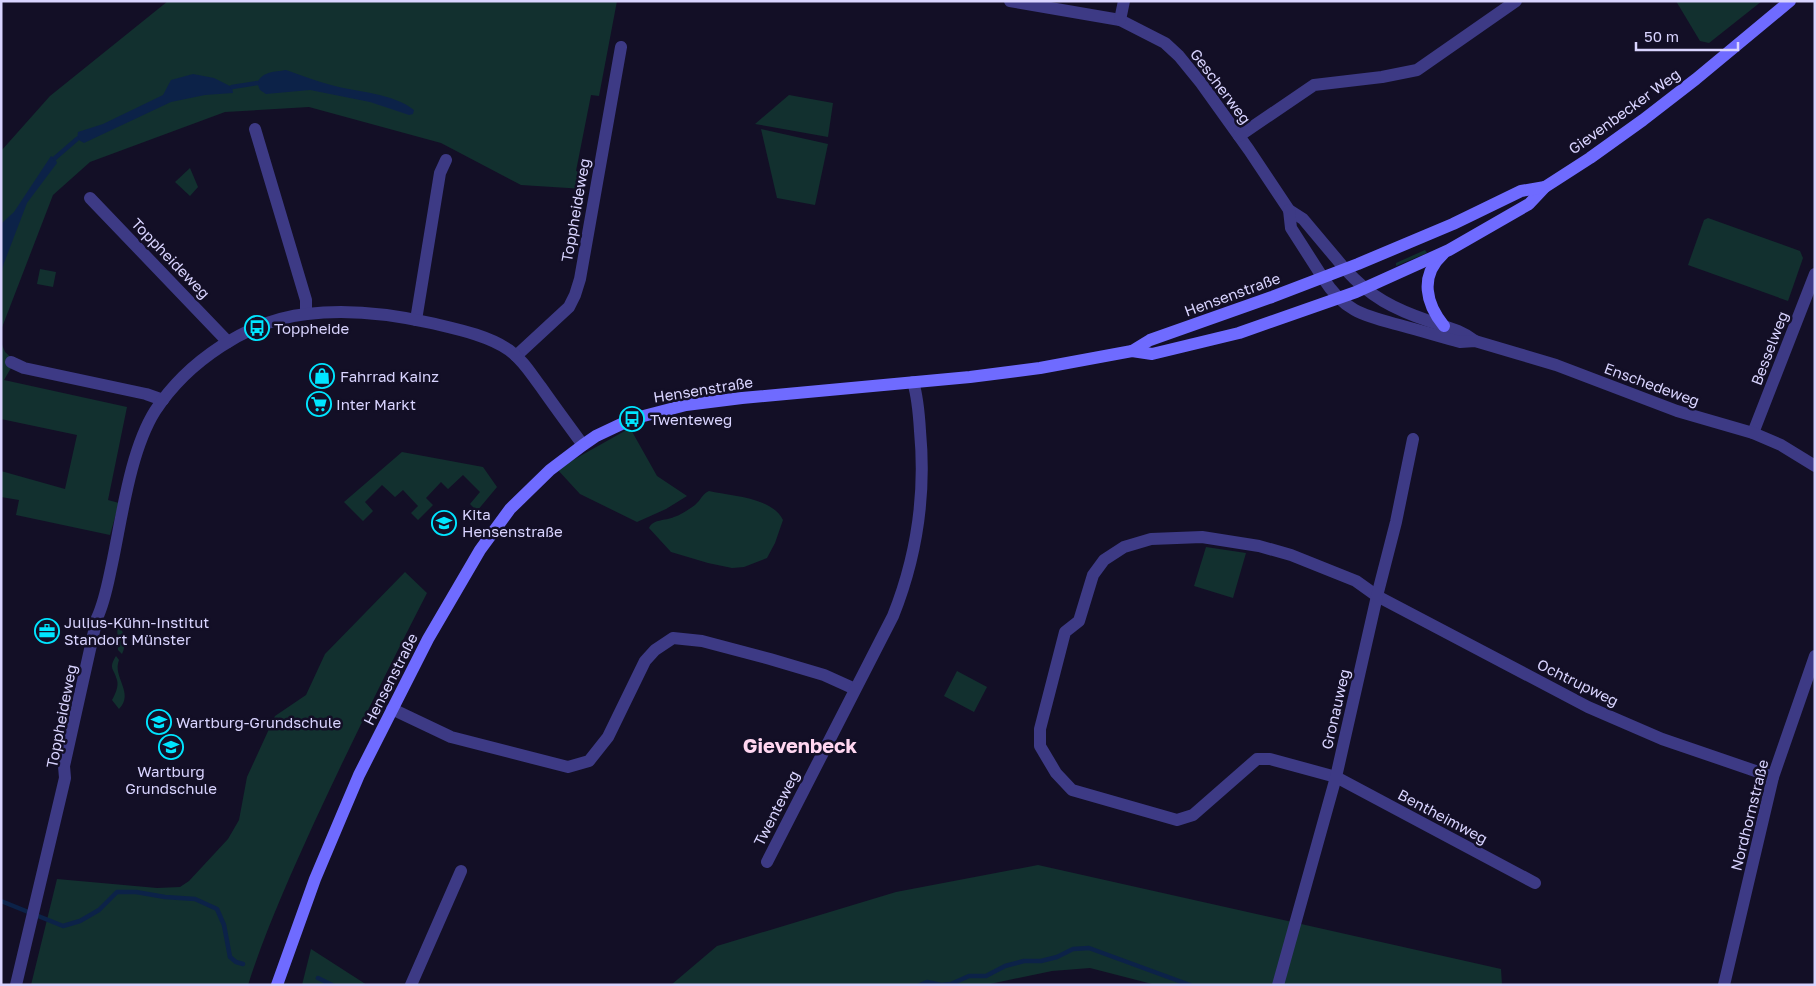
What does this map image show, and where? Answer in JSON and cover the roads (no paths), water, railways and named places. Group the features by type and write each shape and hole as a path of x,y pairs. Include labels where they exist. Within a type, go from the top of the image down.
{"main road":[{"name":"Gievenbecker Weg","path":"1339,298 1445,252 1529,204 1545,187 1590,158 1658,108 1790,1"},
{"name":"Gievenbecker Weg","path":"1345,269 1453,224 1522,191 1545,187"},
{"path":"1444,326 1431,307 1427,287 1432,270 1445,252"},
{"name":"Hensenstraße","path":"1132,351 1150,340 1345,269"},
{"name":"Hensenstraße","path":"277,985 315,879 342,815 392,709 448,604 498,524 522,496 539,480 583,445 608,430 632,419 686,405 1040,368 1132,351 1152,354 1186,347 1276,321 1339,298"}],"street":[{"name":"Gescherweg","path":"1010,1 1120,20 1156,37 1179,56 1239,136 1288,210 1291,228 1323,278"},
{"path":"1120,20 1124,1"},
{"path":"1239,136 1314,85 1389,76 1417,70 1516,1"},
{"name":"Toppheideweg","path":"516,356 569,307 575,295 580,279 621,47"},
{"path":"255,129 306,300 306,314"},
{"path":"416,320 440,173 446,160"},
{"name":"Toppheideweg","path":"90,198 228,342"},
{"name":"Gescherweg","path":"1288,210 1303,219 1345,269"},
{"name":"Enschedeweg","path":"1345,269 1364,288 1384,303 1462,332 1475,341 1556,365 1677,412 1753,433 1781,445 1815,466"},
{"name":"Besselweg","path":"1753,433 1815,274"},
{"name":"Enschedeweg","path":"1323,278 1339,298 1353,310 1367,317 1460,342 1475,341"},
{"name":"Toppheideweg","path":"16,985 65,778 64,766 95,627 106,594 133,468 154,413 187,373 208,355 228,342 257,328 284,319 306,314 369,314 416,320 469,333 507,349 526,367 583,445"},
{"path":"11,362 24,368 146,394 163,400"},
{"name":"Twenteweg","path":"767,862 893,616 905,586 916,546 922,492 917,395 913,382"},
{"name":"Gronauweg","path":"1278,985 1336,777 1377,596 1396,522 1413,439"},
{"name":"Ochtrupweg","path":"1336,777 1270,759 1257,759 1193,815 1176,820 1072,790 1056,773 1040,746 1040,729 1065,632 1079,621 1093,575 1104,560 1124,546 1151,539 1202,537 1259,546 1291,555 1356,581 1377,596 1588,707 1662,739 1773,777"},
{"path":"392,709 451,737 568,767 589,761 608,737 645,661 655,650 674,638 702,641 770,659 824,675 855,689"},
{"name":"Nordhornstraße","path":"1724,985 1773,777 1815,656"},
{"name":"Bentheimweg","path":"1336,777 1535,883"},
{"path":"411,985 461,872"}],"water":[{"path":"286,70 331,85 385,96 405,104 414,110 413,114 409,115 370,102 310,90 266,94 260,90 257,83 262,76"},
{"path":"193,74 214,78 232,87 233,93 205,95 171,102 84,143 77,139 78,132 103,124 163,95 171,80"},
{"path":"51,156 55,158 57,163 27,203 1,274 1,224 14,212"}],"waterway":[{"path":"232,87 257,83"},
{"path":"55,158 77,139"},
{"path":"1,901 63,926 80,921 99,910 117,892 136,892 165,897 195,899 217,909 224,925 230,957 236,962 243,964"},
{"path":"942,985 951,984 969,976 986,976 1005,966 1024,961 1041,961 1057,957 1073,949 1089,948 1190,985"},
{"path":"318,978 332,985"},
{"path":"920,985 927,982 941,985"}],"place":[{"name":"Toppheide","path":"257,328"},
{"name":"Fahrrad Kainz","path":"322,376"},
{"name":"Inter Markt","path":"319,404"},
{"name":"Twenteweg","path":"632,419"},
{"name":"Kita Hensenstraße","path":"444,523"},
{"name":"Julius-Kühn-Institut Standort Münster","path":"47,631"},
{"name":"Wartburg-Grundschule","path":"159,722"},
{"name":"Wartburg Grundschule","path":"171,747"}],"district":[{"name":"Gievenbeck","path":"800,745"}]}
